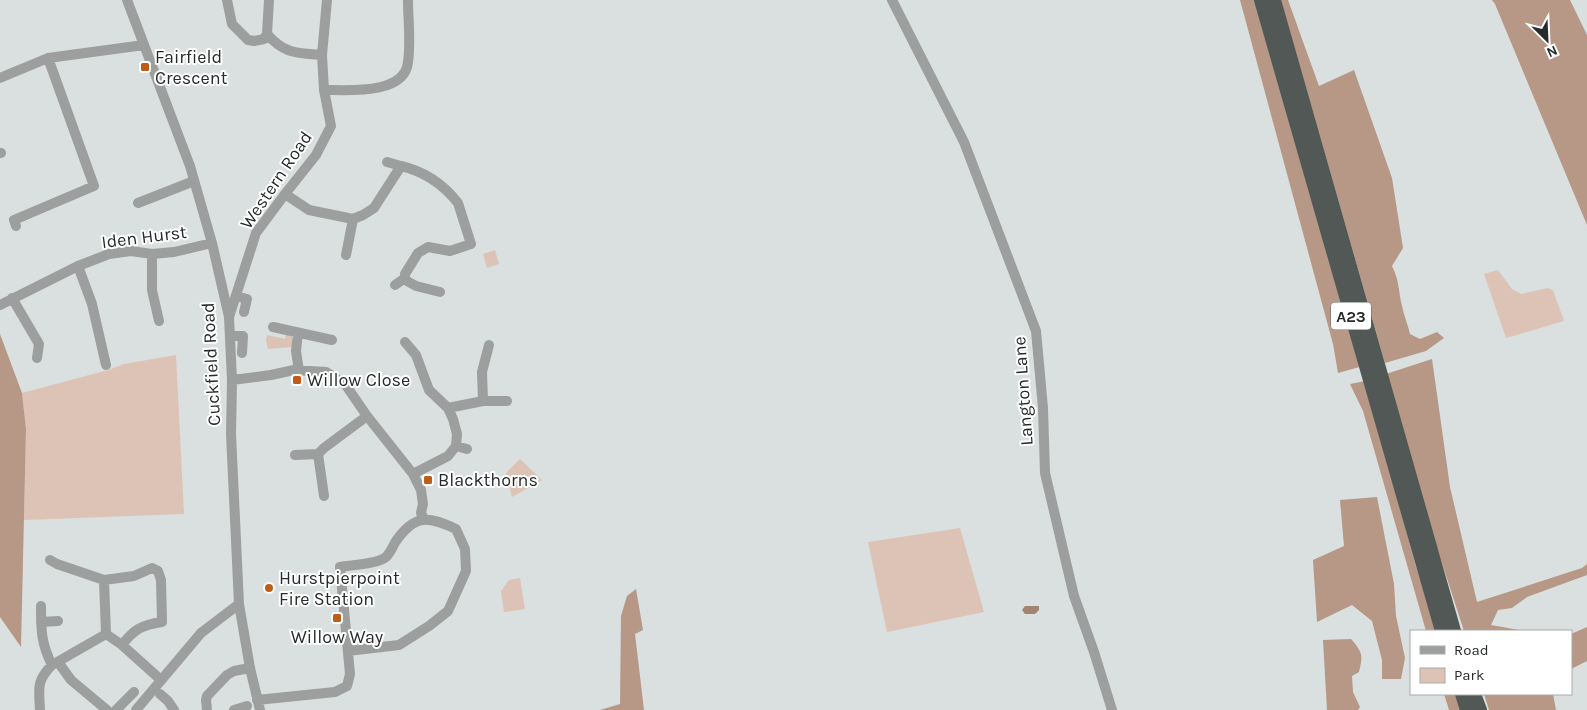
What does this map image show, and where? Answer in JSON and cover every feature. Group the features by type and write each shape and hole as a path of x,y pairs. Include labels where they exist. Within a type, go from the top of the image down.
{"highway":[{"name":"A23","path":"1261,0 1442,630"},
{"name":"A23","path":"1274,0 1454,630"},
{"path":"1462,695 1467,710"},
{"path":"1474,695 1480,710"}],"street":[{"name":"Cuckfield Road","path":"127,0 176,128 194,181 212,243 228,317 232,380 232,434 239,604 250,668 259,705"},
{"path":"227,0 232,24 248,40 254,42 264,39 267,34 268,0"},
{"name":"Western Road","path":"228,317 256,233 316,155 331,126 324,90 322,55 327,0"},
{"path":"324,90 366,90 384,86 400,79 408,64 408,0"},
{"name":"Langton Lane","path":"892,0 964,142 1036,331 1043,408 1045,473 1074,596 1112,710"},
{"path":"267,34 276,44 293,53 322,55"},
{"path":"0,78 48,58 144,45"},
{"path":"16,226 14,220 94,186 48,58"},
{"path":"387,162 427,175 454,197 461,209 472,248 450,251 428,247 421,250 405,274 405,278 395,285"},
{"path":"285,194 308,210 353,219 374,208 401,166"},
{"path":"138,203 194,181"},
{"path":"346,255 353,219"},
{"name":"Iden Hurst","path":"0,305 78,266 109,254 174,252 212,243"},
{"path":"152,254 152,290 159,321"},
{"path":"78,266 92,304 106,365"},
{"path":"405,278 412,284 438,290"},
{"path":"236,296 247,299 244,312"},
{"path":"12,298 39,344 37,358"},
{"path":"273,327 332,340"},
{"path":"298,333 296,351 299,371"},
{"path":"230,336 243,336 242,353"},
{"path":"405,342 416,355 429,390 448,408 457,434 456,446 448,456 413,474"},
{"path":"483,402 482,372 488,345"},
{"path":"232,380 299,371 326,372 345,384 367,416 413,474 421,490 423,504 421,513 424,519"},
{"path":"448,408 483,402 507,401"},
{"path":"295,455 318,454 367,416"},
{"path":"456,446 467,449"},
{"path":"318,454 324,497"},
{"path":"259,705 335,692 347,686 350,674 340,567 375,562 385,557 403,531 415,522 424,519 440,522 456,529 466,549 466,571 448,611 429,626 398,645 348,651"},
{"path":"50,560 104,580 134,576 152,568 158,572 161,580 162,622 146,625 131,633 122,645"},
{"path":"104,580 106,634"},
{"path":"136,710 200,633 239,604"},
{"path":"41,606 44,649 71,680 107,710"},
{"path":"41,622 58,621"},
{"path":"106,634 122,645 161,680"},
{"path":"40,710 39,683 55,663 106,634"},
{"path":"207,710 207,696 227,675 234,671 250,668"},
{"path":"116,710 134,692"},
{"path":"160,694 174,710"},
{"path":"234,710 247,706"}],"green space":[{"path":"495,250 499,264 487,268 483,254"},
{"path":"1498,270 1512,289 1521,294 1548,288 1553,290 1564,321 1506,338 1484,274"},
{"path":"286,334 292,336 292,347 268,349 267,335 285,339"},
{"path":"176,355 184,514 24,520 26,429 22,393 124,364"},
{"path":"520,459 542,480 512,497 506,473"},
{"path":"960,528 984,612 887,632 868,542"},
{"path":"520,578 525,609 504,612 501,591 509,580"}],"shaded area":[{"path":"1240,0 1254,0 1363,366 1338,373 1333,344"},
{"path":"1281,0 1288,0 1319,86 1354,70 1392,178 1403,248 1392,266 1410,334 1420,339 1437,332 1444,338 1426,351 1385,363"},
{"path":"1492,0 1570,0 1587,35 1587,225 1495,4"},
{"path":"0,334 22,393 26,429 21,647 0,617"},
{"path":"1432,359 1450,487 1477,602 1582,568 1587,564 1587,575 1527,597 1512,608 1498,610 1491,625 1519,630 1464,630 1421,498 1386,374"},
{"path":"1365,381 1415,563 1436,630 1426,630 1363,411 1350,384"},
{"path":"1377,497 1394,584 1396,616 1405,658 1401,679 1382,679 1382,660 1372,621 1352,605 1317,622 1313,560 1344,546 1340,500"},
{"path":"636,589 643,630 635,634 644,710 600,710 620,704 621,616 627,596"},
{"path":"1025,606 1039,606 1039,610 1035,614 1025,614 1022,610"},
{"path":"1587,627 1587,661 1572,668 1572,634"},
{"path":"1351,639 1361,654 1359,672 1352,676 1353,692 1360,707 1358,710 1327,710 1323,640"},
{"path":"1444,695 1455,695 1461,710 1449,710"},
{"path":"1484,695 1553,695 1556,710 1489,710"}],"place":[{"name":"Fairfield Crescent","path":"145,67"},
{"name":"Willow Close","path":"297,380"},
{"name":"Blackthorns","path":"428,480"},
{"name":"Hurstpierpoint Fire Station","path":"269,588"},
{"name":"Willow Way","path":"337,618"}]}
